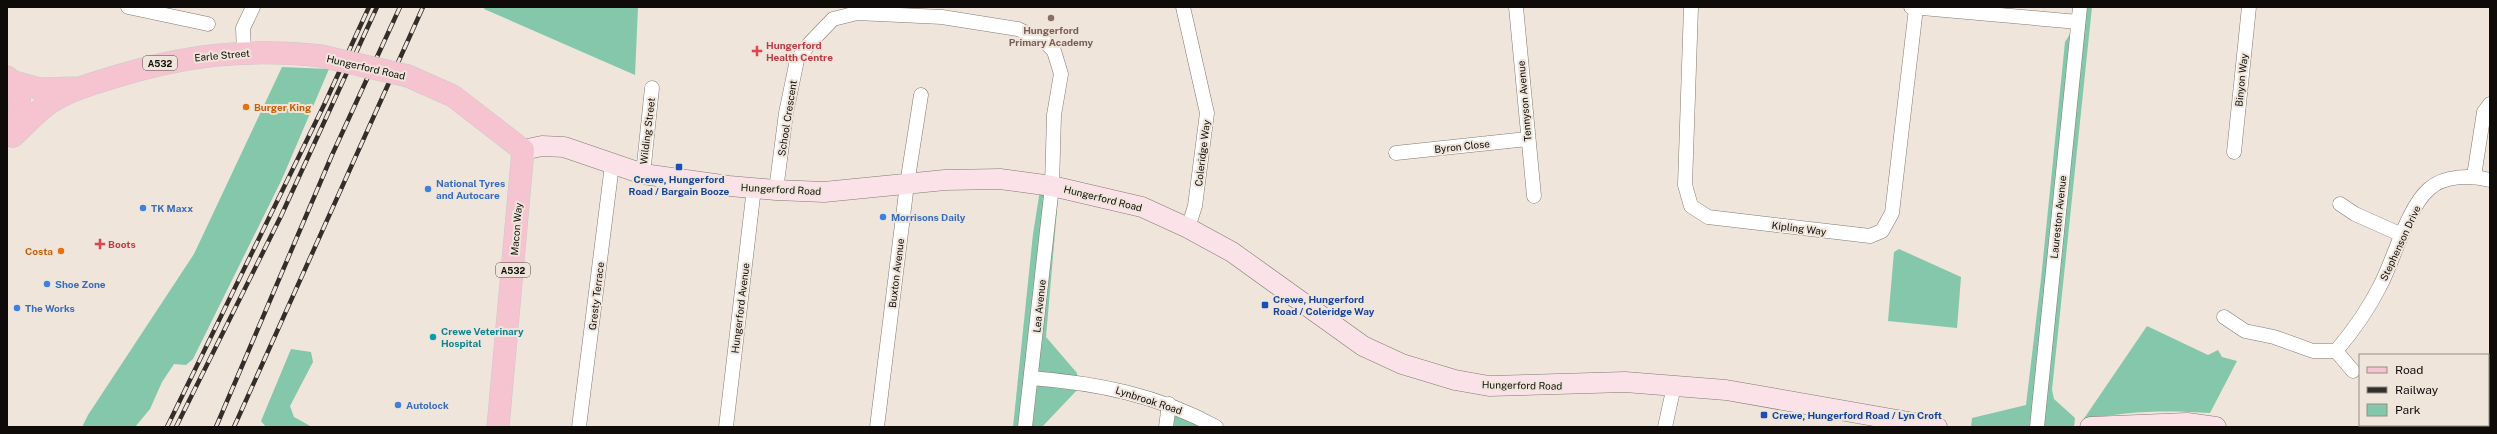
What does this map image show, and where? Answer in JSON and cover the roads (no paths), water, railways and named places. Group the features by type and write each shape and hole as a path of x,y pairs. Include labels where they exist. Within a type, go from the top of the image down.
{"main road":[{"name":"Earle Street","path":"10,140 45,106 78,88 153,65 201,55 244,52 281,52 321,56"},
{"name":"Hungerford Road","path":"321,56 408,76 453,96 523,150"},
{"name":"Earle Street","path":"9,79 40,89 78,88"},
{"path":"9,79 18,94 21,108 19,123 10,140"},
{"name":"Macon Way","path":"498,427 523,150"}],"street":[{"path":"128,7 208,24"},
{"path":"244,52 243,28 253,7"},
{"name":"Coleridge Way","path":"1183,7 1207,112 1195,206 1188,228"},
{"name":"Tennyson Avenue","path":"1516,7 1534,196"},
{"name":"Kipling Way","path":"1691,7 1685,185 1691,206 1708,217 1870,236 1882,232 1892,214 1913,7"},
{"path":"1913,7 2078,22"},
{"name":"Laureston Avenue","path":"2037,427 2080,7"},
{"name":"Binyon Way","path":"2234,152 2249,7"},
{"name":"School Crescent","path":"776,190 786,114 797,60 831,13 865,13 942,17 1018,29 1044,40 1054,51 1061,74 1054,115 1052,186"},
{"name":"Wilding Street","path":"642,174 652,88"},
{"name":"Buxton Avenue","path":"877,427 907,184 921,95"},
{"path":"2474,176 2484,112 2490,104"},
{"name":"Byron Close","path":"1396,153 1528,139"},
{"name":"Hungerford Road","path":"523,150 542,146 564,147 612,165 642,174 776,190 824,192 945,180 1000,179 1052,186 1142,207 1188,228 1232,252 1363,346 1402,364 1455,380 1488,386 1625,382 1726,390 1915,425 1937,427"},
{"name":"Gresty Terrace","path":"580,427 612,165"},
{"name":"Stephenson Drive","path":"2336,351 2355,329 2377,292 2402,234 2428,189 2452,179 2474,176 2490,180"},
{"name":"Lea Avenue","path":"1025,427 1052,186"},
{"name":"Hungerford Avenue","path":"726,427 754,188"},
{"path":"2340,204 2355,214 2402,234"},
{"path":"2224,317 2245,331 2274,337 2313,351 2336,351 2353,371"},
{"name":"Lynbrook Road","path":"1031,378 1119,389 1169,404 1216,427"},
{"path":"1666,427 1674,386"},
{"path":"1166,427 1169,404"},
{"path":"2090,427 2187,423 2216,427"}],"railway":[{"path":"167,427 324,105 369,7"},
{"path":"176,427 281,216 377,7"},
{"path":"216,427 332,155 400,7"},
{"path":"234,427 423,7"}],"place":[{"name":"Hungerford Primary Academy","path":"1051,18"},
{"name":"Hungerford Health Centre","path":"757,51"},
{"name":"Burger King","path":"246,107"},
{"name":"Crewe, Hungerford Road / Bargain Booze","path":"679,167"},
{"name":"National Tyres and Autocare","path":"428,189"},
{"name":"TK Maxx","path":"143,208"},
{"name":"Morrisons Daily","path":"883,217"},
{"name":"Boots","path":"100,244"},
{"name":"Costa","path":"61,251"},
{"name":"Shoe Zone","path":"47,284"},
{"name":"Crewe, Hungerford Road / Coleridge Way","path":"1265,305"},
{"name":"The Works","path":"17,308"},
{"name":"Crewe Veterinary Hospital","path":"433,337"},
{"name":"Autolock","path":"398,405"},
{"name":"Crewe, Hungerford Road / Lyn Croft","path":"1764,415"}]}
